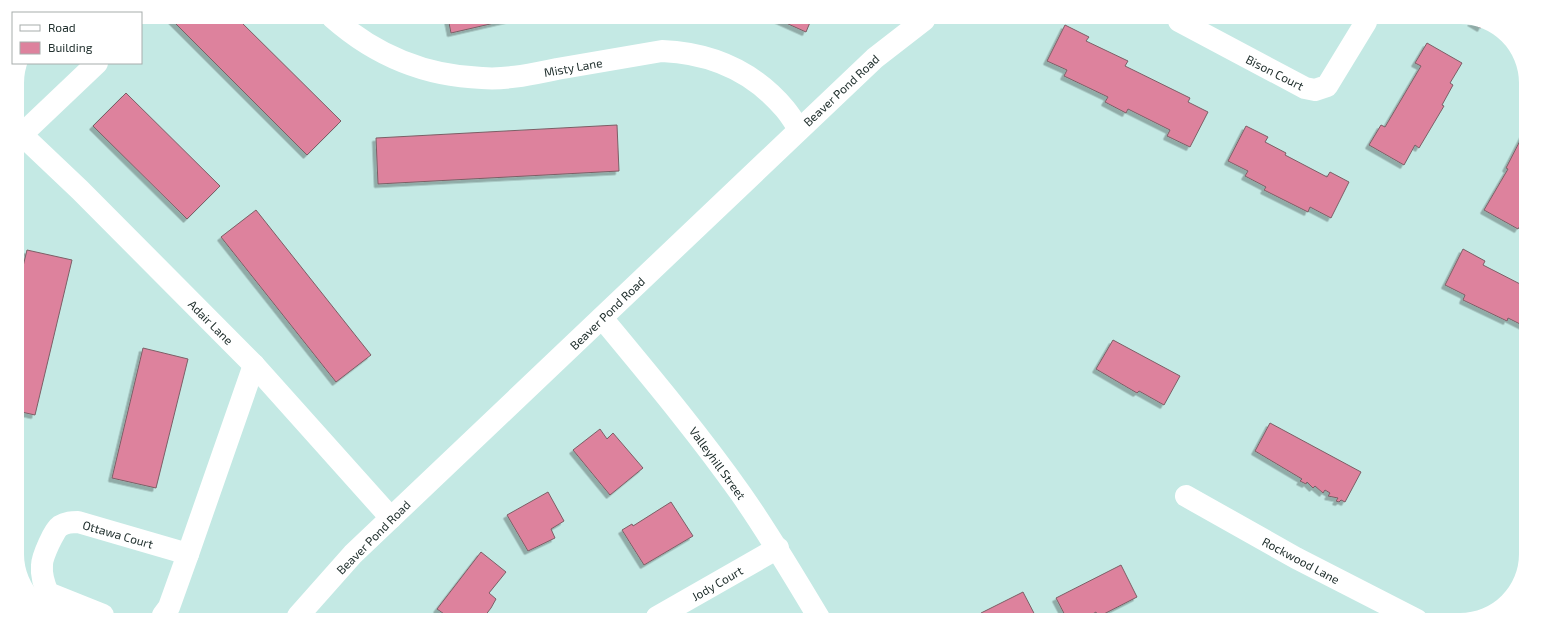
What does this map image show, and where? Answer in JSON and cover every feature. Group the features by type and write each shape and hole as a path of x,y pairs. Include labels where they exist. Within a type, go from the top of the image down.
{"street":[{"name":"Misty Lane","path":"340,24 374,48 401,61 437,73 482,78 512,77 662,51 680,52 710,58 744,73 759,84 785,109 799,130"},
{"name":"Beaver Pond Road","path":"301,613 353,554 875,58 919,24"},
{"name":"Bison Court","path":"1185,24 1305,88 1315,90 1327,86 1365,24"},
{"path":"24,133 96,64"},
{"name":"Adair Lane","path":"24,141 80,190 254,365 391,518"},
{"name":"Valleyhill Street","path":"602,318 688,422 741,494 778,548 816,613"},
{"path":"164,613 169,607 254,365"},
{"name":"Rockwood Lane","path":"1186,496 1296,558 1403,613"},
{"name":"Ottawa Court","path":"98,613 48,593 43,581 42,564 44,554 59,527 69,522 78,522 188,554"},
{"name":"Jody Court","path":"664,613 778,548"}],"building":[{"path":"176,24 243,24 341,121 307,155"},
{"path":"449,24 490,24 451,33"},
{"path":"788,24 809,24 806,32"},
{"path":"1065,25 1089,37 1086,41 1128,61 1125,66 1190,98 1188,102 1208,112 1190,147 1167,136 1170,130 1128,109 1126,113 1105,102 1108,97 1064,76 1067,70 1047,61"},
{"path":"1427,43 1462,63 1450,83 1453,85 1442,105 1444,106 1419,148 1415,145 1404,165 1369,145 1381,125 1385,127 1421,66 1415,63"},
{"path":"126,93 220,186 187,219 93,126"},
{"path":"617,125 619,171 378,184 376,138"},
{"path":"1246,126 1268,137 1265,142 1286,153 1285,155 1327,177 1330,172 1349,182 1331,218 1310,207 1308,212 1264,190 1266,187 1245,176 1248,171 1228,161"},
{"path":"1519,143 1518,229 1484,210 1508,169 1506,168"},
{"path":"256,210 371,355 336,382 221,237"},
{"path":"1463,249 1485,261 1483,265 1519,283 1519,324 1508,318 1507,321 1463,300 1465,295 1445,285"},
{"path":"27,250 72,260 35,415 24,413 24,262"},
{"path":"1113,340 1180,376 1164,405 1139,391 1137,393 1096,369"},
{"path":"143,348 188,359 156,488 112,478"},
{"path":"1270,423 1361,472 1345,502 1341,500 1339,502 1336,501 1338,498 1328,496 1330,493 1325,490 1323,493 1315,486 1313,488 1307,482 1306,484 1300,481 1302,479 1255,451"},
{"path":"600,429 607,439 613,433 643,468 610,495 573,450"},
{"path":"548,492 564,521 551,529 555,538 528,551 507,515"},
{"path":"671,502 693,536 644,565 622,530 632,524 633,526"},
{"path":"481,552 506,572 489,593 496,599 487,613 443,613 437,609"},
{"path":"1121,565 1137,597 1106,613 1064,613 1056,598"},
{"path":"1023,592 1034,613 981,613"}]}
